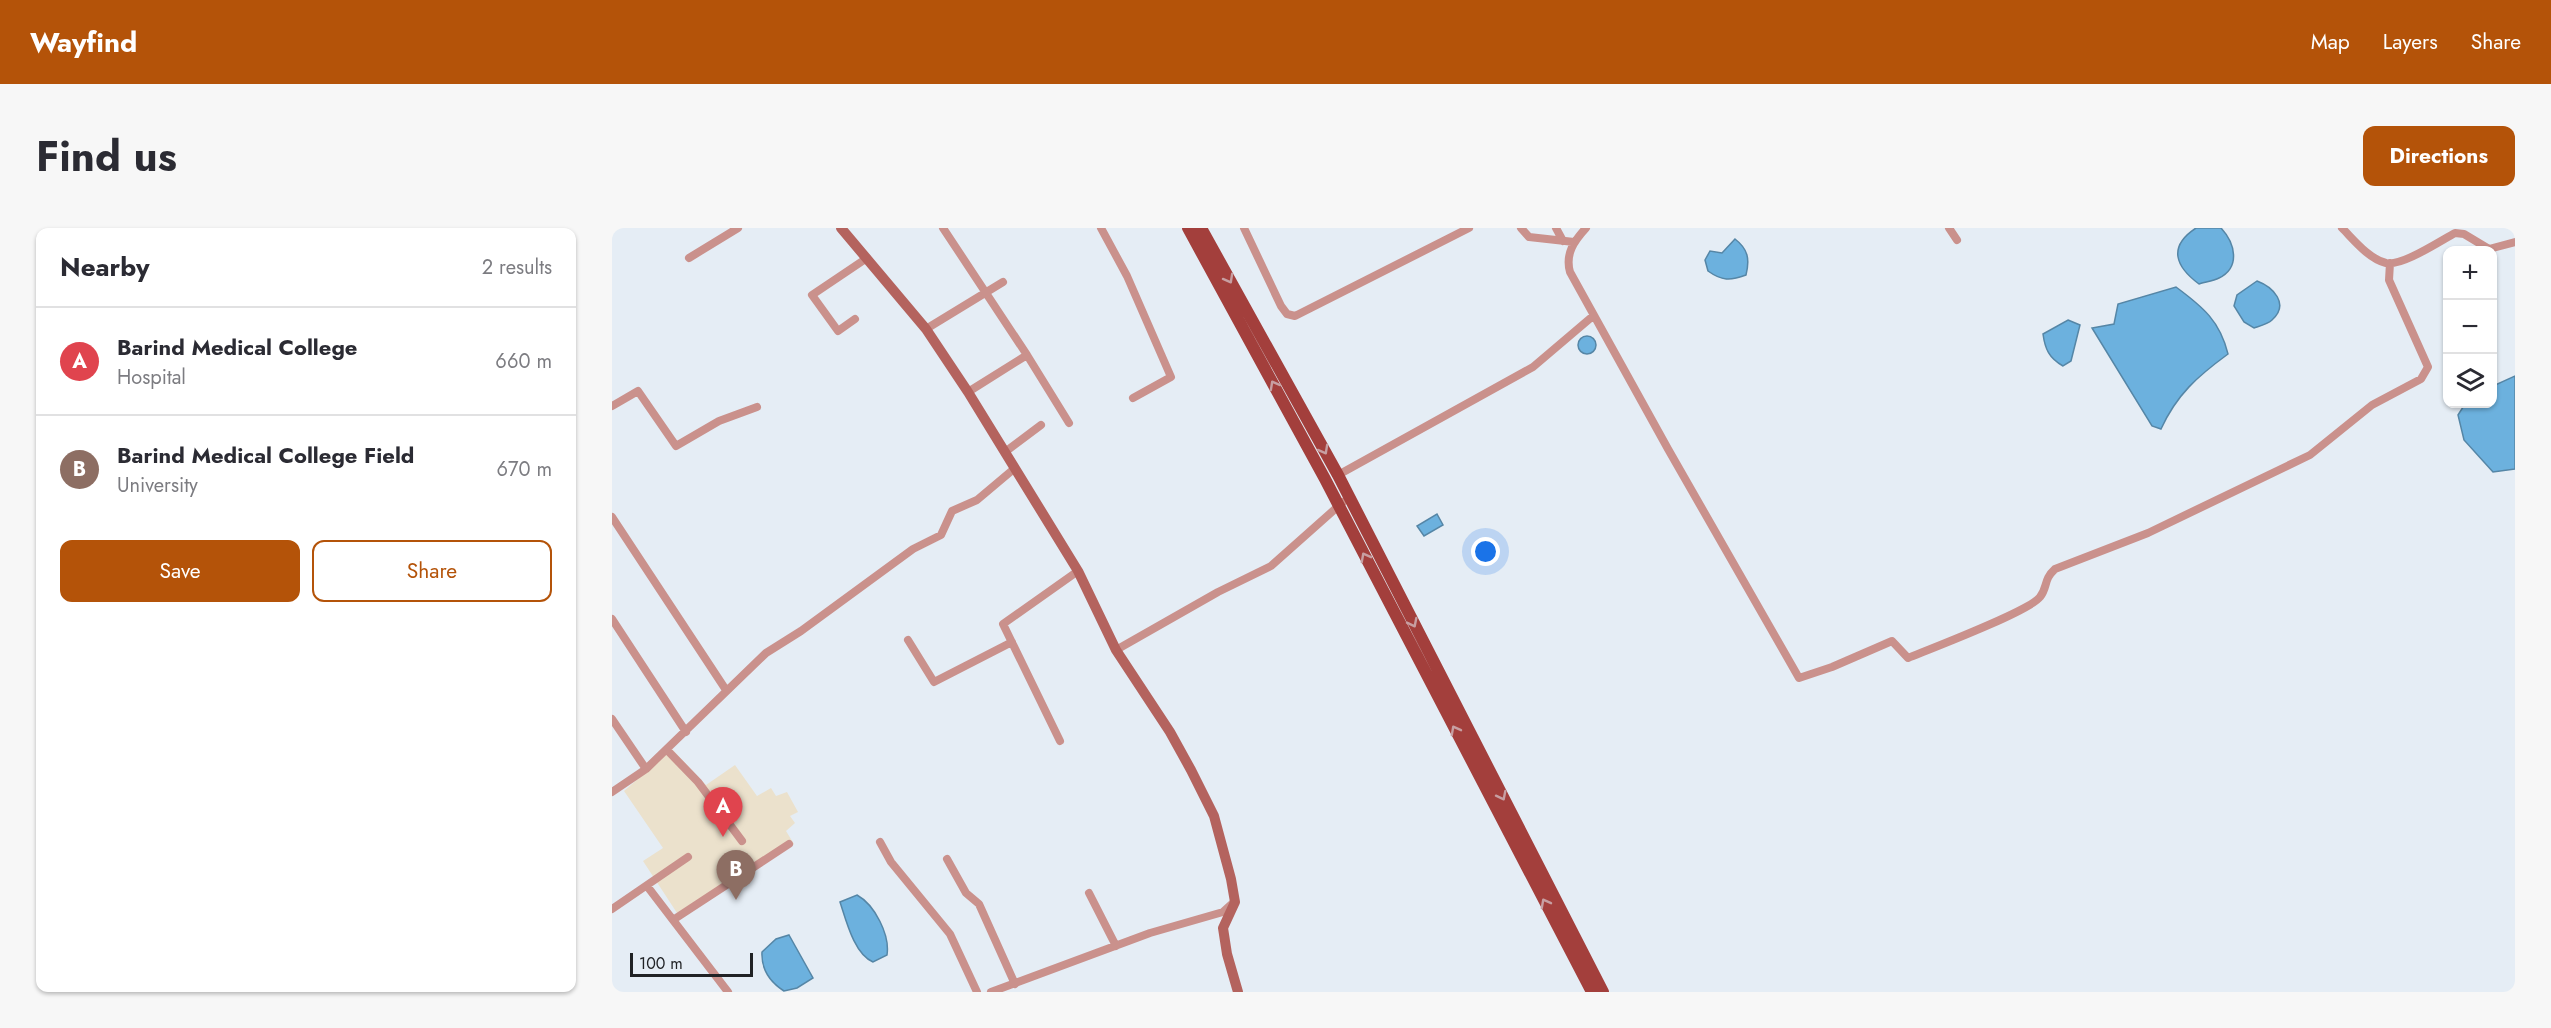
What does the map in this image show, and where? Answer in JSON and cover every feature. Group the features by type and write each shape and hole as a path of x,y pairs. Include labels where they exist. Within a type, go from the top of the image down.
{"main road":[{"path":"1188,228 1343,502 1603,992"},
{"path":"1201,228 1338,475 1343,502 1592,992"}],"street":[{"path":"689,258 738,228"},
{"path":"841,228 926,329 968,392 1078,571 1116,650 1170,732 1214,816 1235,902 1223,928 1227,954 1238,992"},
{"path":"1101,228 1127,276 1170,376 1133,398"},
{"path":"1244,228 1281,306 1287,314 1295,316 1469,228"},
{"path":"1521,228 1529,237 1574,242"},
{"path":"1556,228 1563,241"},
{"path":"1586,228 1574,242 1567,261 1593,316 1799,678 1832,667 1892,641 1908,658 2023,609 2040,597 2047,576 2055,569 2148,533 2310,455 2372,405 2421,380 2428,367 2389,280 2390,263"},
{"path":"1949,228 1957,240"},
{"path":"2342,228 2373,256 2390,263 2399,262 2455,233 2464,234 2489,249 2515,242"},
{"path":"945,229 1069,423"},
{"path":"855,319 838,331 812,295 867,258"},
{"path":"926,329 1003,282"},
{"path":"1338,475 1533,367 1593,316"},
{"path":"968,392 1027,356"},
{"path":"612,406 638,391 676,446 719,421 757,407"},
{"path":"1005,452 1041,425"},
{"path":"612,792 646,770 766,653 801,632 913,549 941,535 952,512 977,500 1015,468"},
{"path":"1116,650 1218,592 1271,566 1343,502"},
{"path":"612,518 726,690"},
{"path":"1060,741 1003,624 1078,571"},
{"path":"612,619 686,732"},
{"path":"908,640 934,682 1012,642"},
{"path":"612,719 646,770"},
{"path":"667,750 698,782 742,841"},
{"path":"880,842 891,862 950,934 977,992"},
{"path":"673,920 789,844"},
{"path":"612,909 688,857"},
{"path":"947,859 966,893 980,904 1015,984"},
{"path":"647,886 728,992"},
{"path":"1089,893 1116,945"},
{"path":"991,992 1116,945 1223,912 1235,902"}],"shaded area":[{"path":"672,749 706,785 735,765 757,796 771,788 776,796 787,792 798,812 790,816 795,823 786,831 794,844 679,916 643,861 663,848 624,791"}],"water":[{"path":"2196,228 2221,228 2230,241 2234,254 2231,268 2226,273 2217,279 2199,284 2185,271 2178,257 2181,242"},
{"path":"1735,239 1747,255 1746,275 1726,279 1708,271 1705,260 1710,251 1722,253"},
{"path":"2257,281 2274,292 2280,308 2270,321 2254,328 2244,322 2234,306 2237,295"},
{"path":"2176,287 2209,316 2225,342 2228,354 2189,387 2174,406 2161,429 2152,426 2092,328 2114,324 2118,304"},
{"path":"2068,320 2080,325 2071,361 2063,366 2048,353 2043,334"},
{"path":"1583,336 1591,336 1596,341 1594,352 1583,354 1578,349 1578,341"},
{"path":"2515,376 2515,469 2493,472 2464,440 2458,415 2462,408 2497,408 2497,384"},
{"path":"1437,514 1443,525 1424,536 1417,526"},
{"path":"857,895 870,906 884,930 887,955 873,962 866,958 856,944 840,902"},
{"path":"789,935 813,978 797,988 784,991 767,975 762,952 776,939"}],"place":[{"name":"Barind Medical College","path":"723,837"},
{"name":"Barind Medical College Field","path":"736,900"}]}
